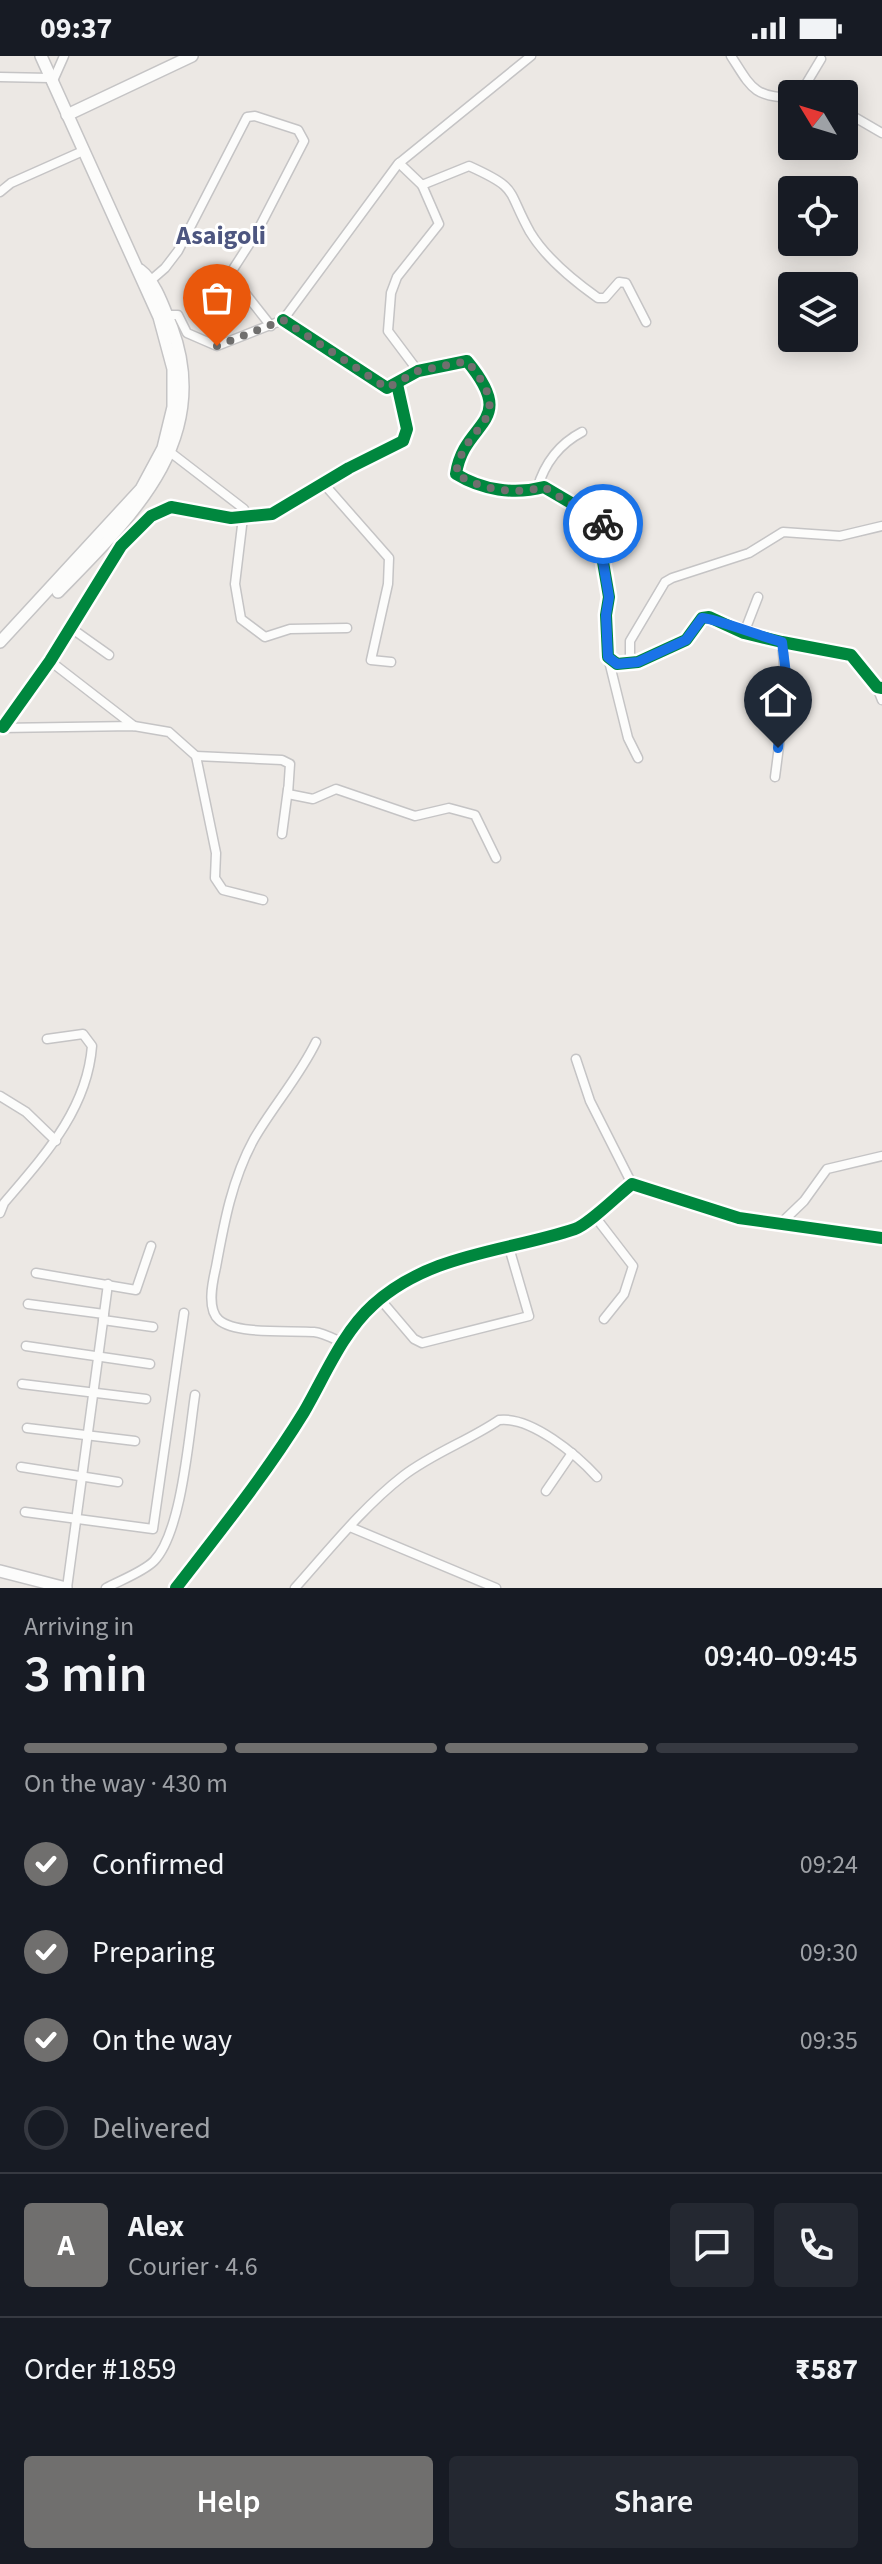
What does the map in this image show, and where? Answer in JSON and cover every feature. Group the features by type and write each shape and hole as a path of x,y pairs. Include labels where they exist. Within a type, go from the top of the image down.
{"main road":[{"path":"0,642 114,522 153,469 167,437 174,396 171,354 150,281 140,270 41,56"},
{"path":"67,115 192,56"},
{"path":"0,653 123,524 148,493 170,452 179,424 182,394 178,351 140,279 140,270"},
{"path":"0,1571 67,1588"}],"street":[{"path":"0,77 51,80 64,56"},
{"path":"162,316 178,315 187,333 217,346 283,320 399,163 531,56"},
{"path":"731,56 753,89 766,97 778,97"},
{"path":"808,80 821,59"},
{"path":"150,281 178,251 247,117 255,116 298,130 304,141 257,232 230,274 271,326"},
{"path":"858,119 882,133"},
{"path":"0,192 11,183 83,151"},
{"path":"399,163 422,185 439,224 397,277 391,293 388,331 418,371"},
{"path":"422,185 469,166 498,179 516,197 531,232 549,255 598,298 605,298 619,282 626,283 646,322"},
{"path":"283,320 387,388 418,371 467,361 491,394 490,413 457,462 456,474 476,486 512,491 544,487 600,520 609,530 602,556 609,597 606,615 608,657 628,738 638,758"},
{"path":"1,728 50,661 121,546 151,516 171,507 231,518 272,514 403,441 407,429 397,384"},
{"path":"537,489 547,465 568,440 582,432"},
{"path":"170,452 244,509 235,584 241,619 265,637 290,629 347,628"},
{"path":"324,484 389,558 388,584 371,660 391,662"},
{"path":"630,665 630,641 665,582 672,578 749,553 783,532 840,536 882,526"},
{"path":"744,633 758,597"},
{"path":"608,657 617,664 630,665 686,640 702,618 709,617 744,633 851,655 879,687 882,700"},
{"path":"71,628 109,655"},
{"path":"775,777 786,692 782,642"},
{"path":"50,661 134,726"},
{"path":"1,728 134,726 169,732 196,756 216,853 215,878 223,890 263,900"},
{"path":"196,756 282,760 290,764 282,834"},
{"path":"288,794 313,799 336,789 415,816 449,808 475,815 496,858"},
{"path":"0,1213 56,1141 90,1071 92,1046 83,1034 47,1039"},
{"path":"316,1042 302,1072 255,1137 239,1169 212,1286 214,1313 219,1320 230,1325 286,1333 317,1332 343,1343"},
{"path":"576,1059 590,1101 632,1184 739,1218 778,1226 882,1238"},
{"path":"0,1096 26,1112 56,1141"},
{"path":"778,1226 804,1201 827,1169 882,1156"},
{"path":"176,1588 256,1485 304,1412 343,1343 380,1299 454,1258 577,1228 632,1184"},
{"path":"593,1214 633,1266 624,1294 604,1319"},
{"path":"380,1299 414,1339 422,1343 529,1316 508,1244"},
{"path":"36,1273 133,1290 139,1288 151,1246"},
{"path":"67,1588 108,1284"},
{"path":"28,1304 153,1327"},
{"path":"25,1512 149,1531 155,1525 184,1313"},
{"path":"26,1346 150,1364"},
{"path":"22,1384 146,1399"},
{"path":"106,1588 149,1565 162,1550 183,1483 195,1395"},
{"path":"295,1588 350,1527 401,1478 439,1452 468,1440 499,1420 541,1431 572,1453 597,1477"},
{"path":"27,1428 135,1441"},
{"path":"546,1491 572,1453"},
{"path":"21,1467 118,1482"},
{"path":"350,1527 496,1588"}],"cycle path":[{"path":"283,320 387,388 418,371 467,361 482,382 489,398 489,410 461,456 456,474 498,490 521,491 544,487 600,520 609,530 602,556 609,597 606,615 608,657 617,664 638,662 686,640 702,618 709,617 744,633 851,655 877,687 882,688"},
{"path":"3,727 50,661 121,546 151,516 171,507 231,518 272,514 349,468 403,441 407,429 397,384"},
{"path":"176,1588 274,1458 352,1328 373,1305 419,1274 470,1256 575,1229 632,1184 739,1218 882,1238"}],"way so far":[{"path":"217,346 283,320 387,388 418,371 467,361 491,394 490,413 457,462 456,474 476,486 527,492 544,487 603,524"}],"district":[{"name":"Asaigoli","path":"221,235"}],"route":[{"path":"603,524 609,530 602,556 609,597 606,615 608,657 617,664 638,662 686,640 702,618 709,617 744,633 782,642 786,692 778,748"}]}
